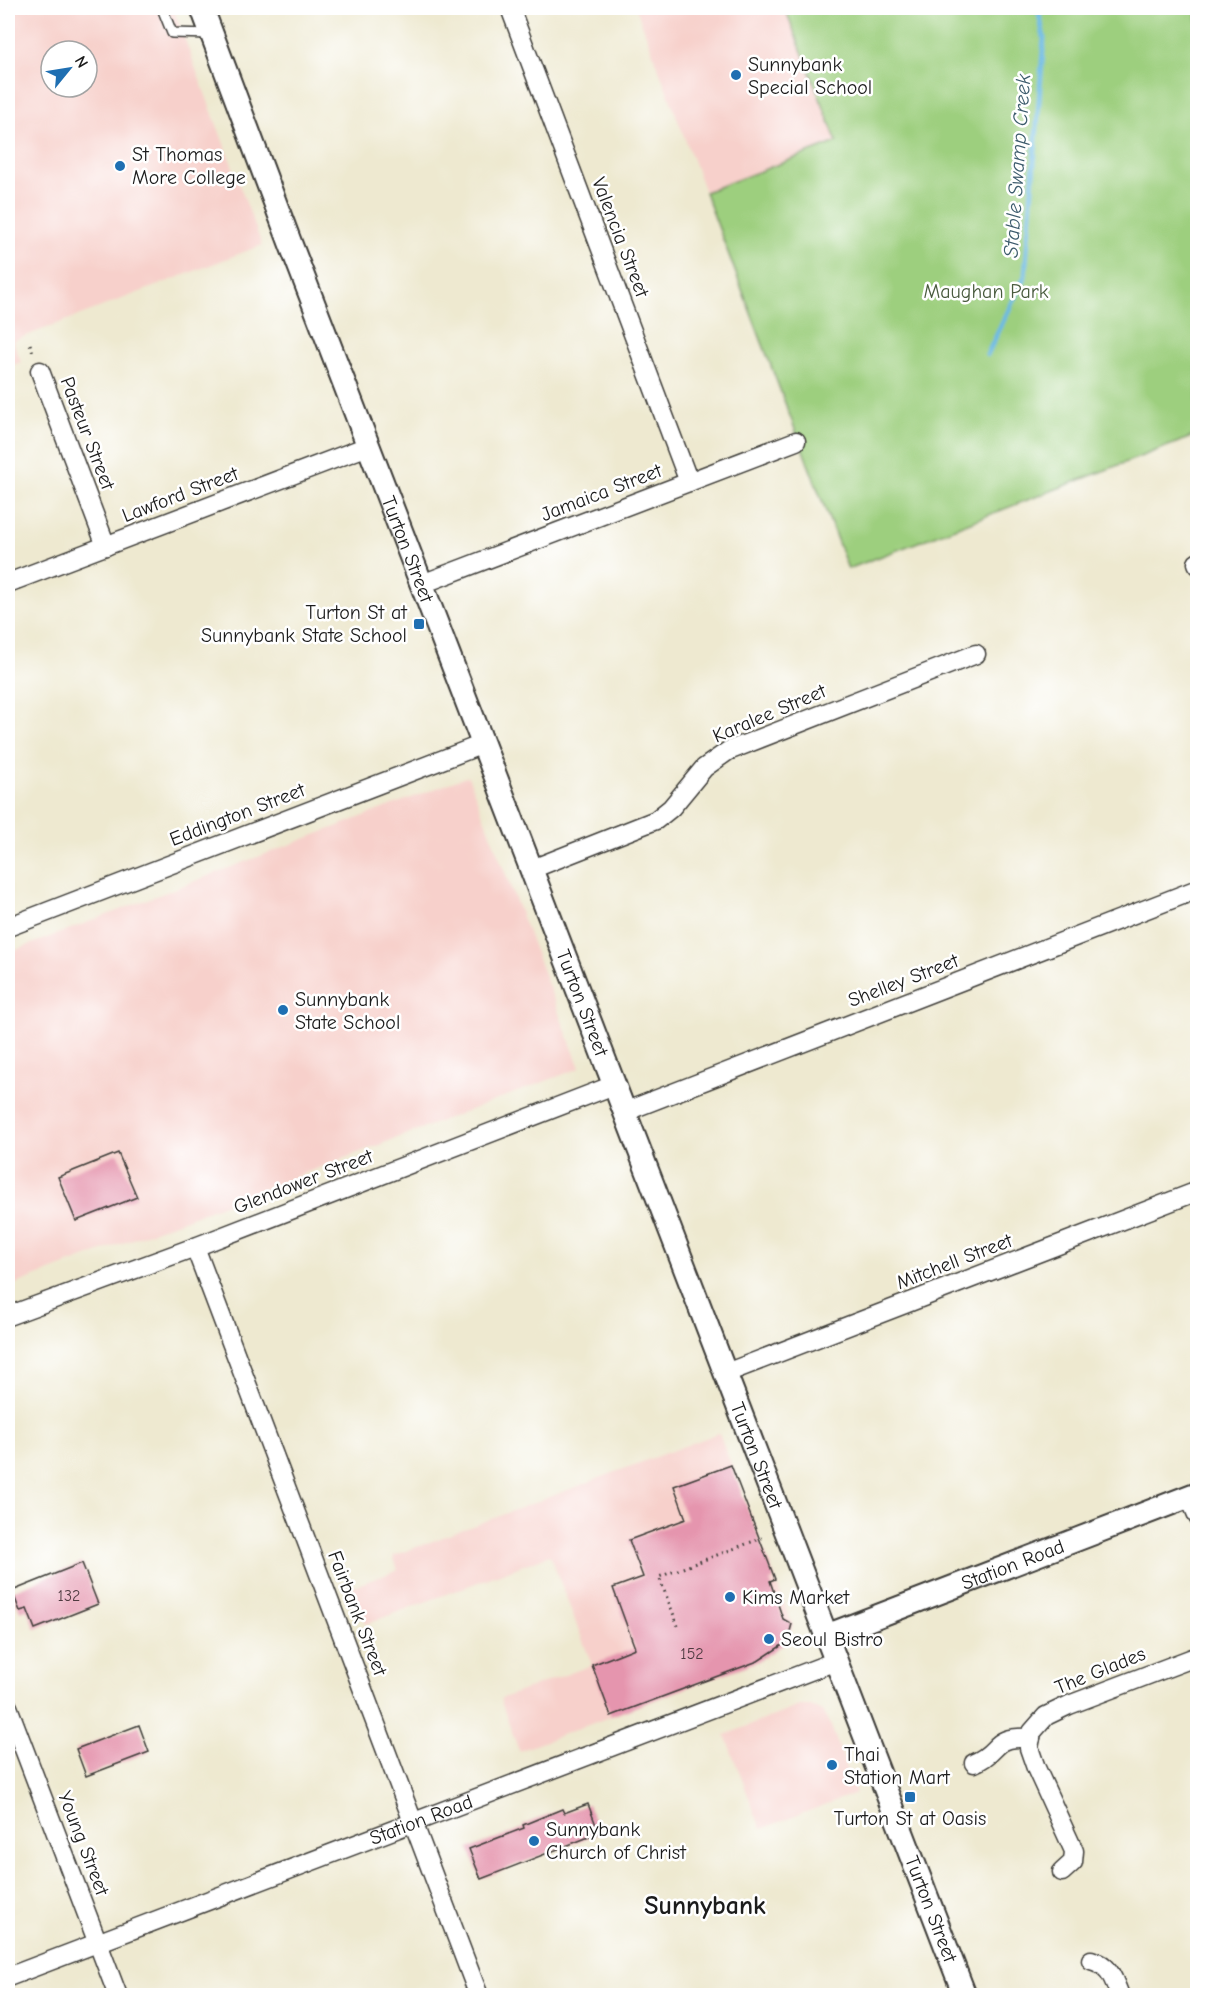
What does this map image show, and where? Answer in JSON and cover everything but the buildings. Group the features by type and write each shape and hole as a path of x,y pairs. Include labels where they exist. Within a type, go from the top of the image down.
{"street":[{"name":"Turton Street","path":"202,8 368,446 965,1995"},
{"name":"Valencia Street","path":"510,8 689,482"},
{"name":"Pasteur Street","path":"40,370 106,546"},
{"name":"Jamaica Street","path":"422,584 796,441"},
{"name":"Lawford Street","path":"8,583 368,446"},
{"name":"Karalee Street","path":"532,869 657,820 671,808 704,768 728,751 976,654"},
{"name":"Eddington Street","path":"8,927 483,744"},
{"name":"Shelley Street","path":"624,1112 1197,889"},
{"name":"Glendower Street","path":"8,1316 195,1247 614,1085"},
{"name":"Mitchell Street","path":"726,1373 1197,1191"},
{"name":"Fairbank Street","path":"195,1247 479,1995"},
{"name":"Station Road","path":"826,1636 1193,1495"},
{"path":"1193,1495 1197,1517"},
{"name":"The Glades","path":"1031,1738 1032,1732 1046,1716 1197,1656"},
{"name":"Station Road","path":"8,1977 836,1661"},
{"name":"Young Street","path":"8,1707 118,1995"},
{"path":"974,1763 986,1758 999,1741 1014,1737 1031,1738 1029,1748 1036,1768 1074,1851 1073,1863 1062,1872"},
{"path":"1091,1960 1101,1962 1112,1973 1120,1995"}],"lane":[{"path":"162,8 172,33 212,34"}],"path":[{"path":"678,1626 659,1577 762,1538"}],"shaded area":[{"name":"St Thomas More College","path":"8,8 173,8 262,245 13,341 21,362 8,367"},
{"name":"Sunnybank Special School","path":"636,8 785,8 837,142 705,192"},
{"name":"Sunnybank State School","path":"468,776 580,1068 8,1287 8,953"},
{"path":"719,1433 792,1624 787,1642 758,1661 519,1751 500,1699 592,1665 550,1555 366,1624 352,1587 398,1570 393,1556"},
{"path":"799,1706 811,1706 822,1711 829,1721 856,1793 761,1829 725,1735"}],"green space":[{"name":"Maughan Park","path":"785,8 1197,8 1197,435 848,569 705,192 837,142"}],"waterway":[{"name":"Stable Swamp Creek","path":"987,355 1025,276 1044,38 1038,8"}],"place":[{"name":"Sunnybank Special School","path":"736,75"},
{"name":"St Thomas More College","path":"120,166"},
{"name":"Turton St at Sunnybank State School","path":"419,624"},
{"name":"Sunnybank State School","path":"283,1010"},
{"name":"Kims Market","path":"730,1597"},
{"name":"Seoul Bistro","path":"769,1639"},
{"name":"Thai Station Mart","path":"832,1765"},
{"name":"Turton St at Oasis","path":"910,1797"},
{"name":"Sunnybank Church of Christ","path":"534,1841"}],"district":[{"name":"Sunnybank","path":"705,1905"}]}
